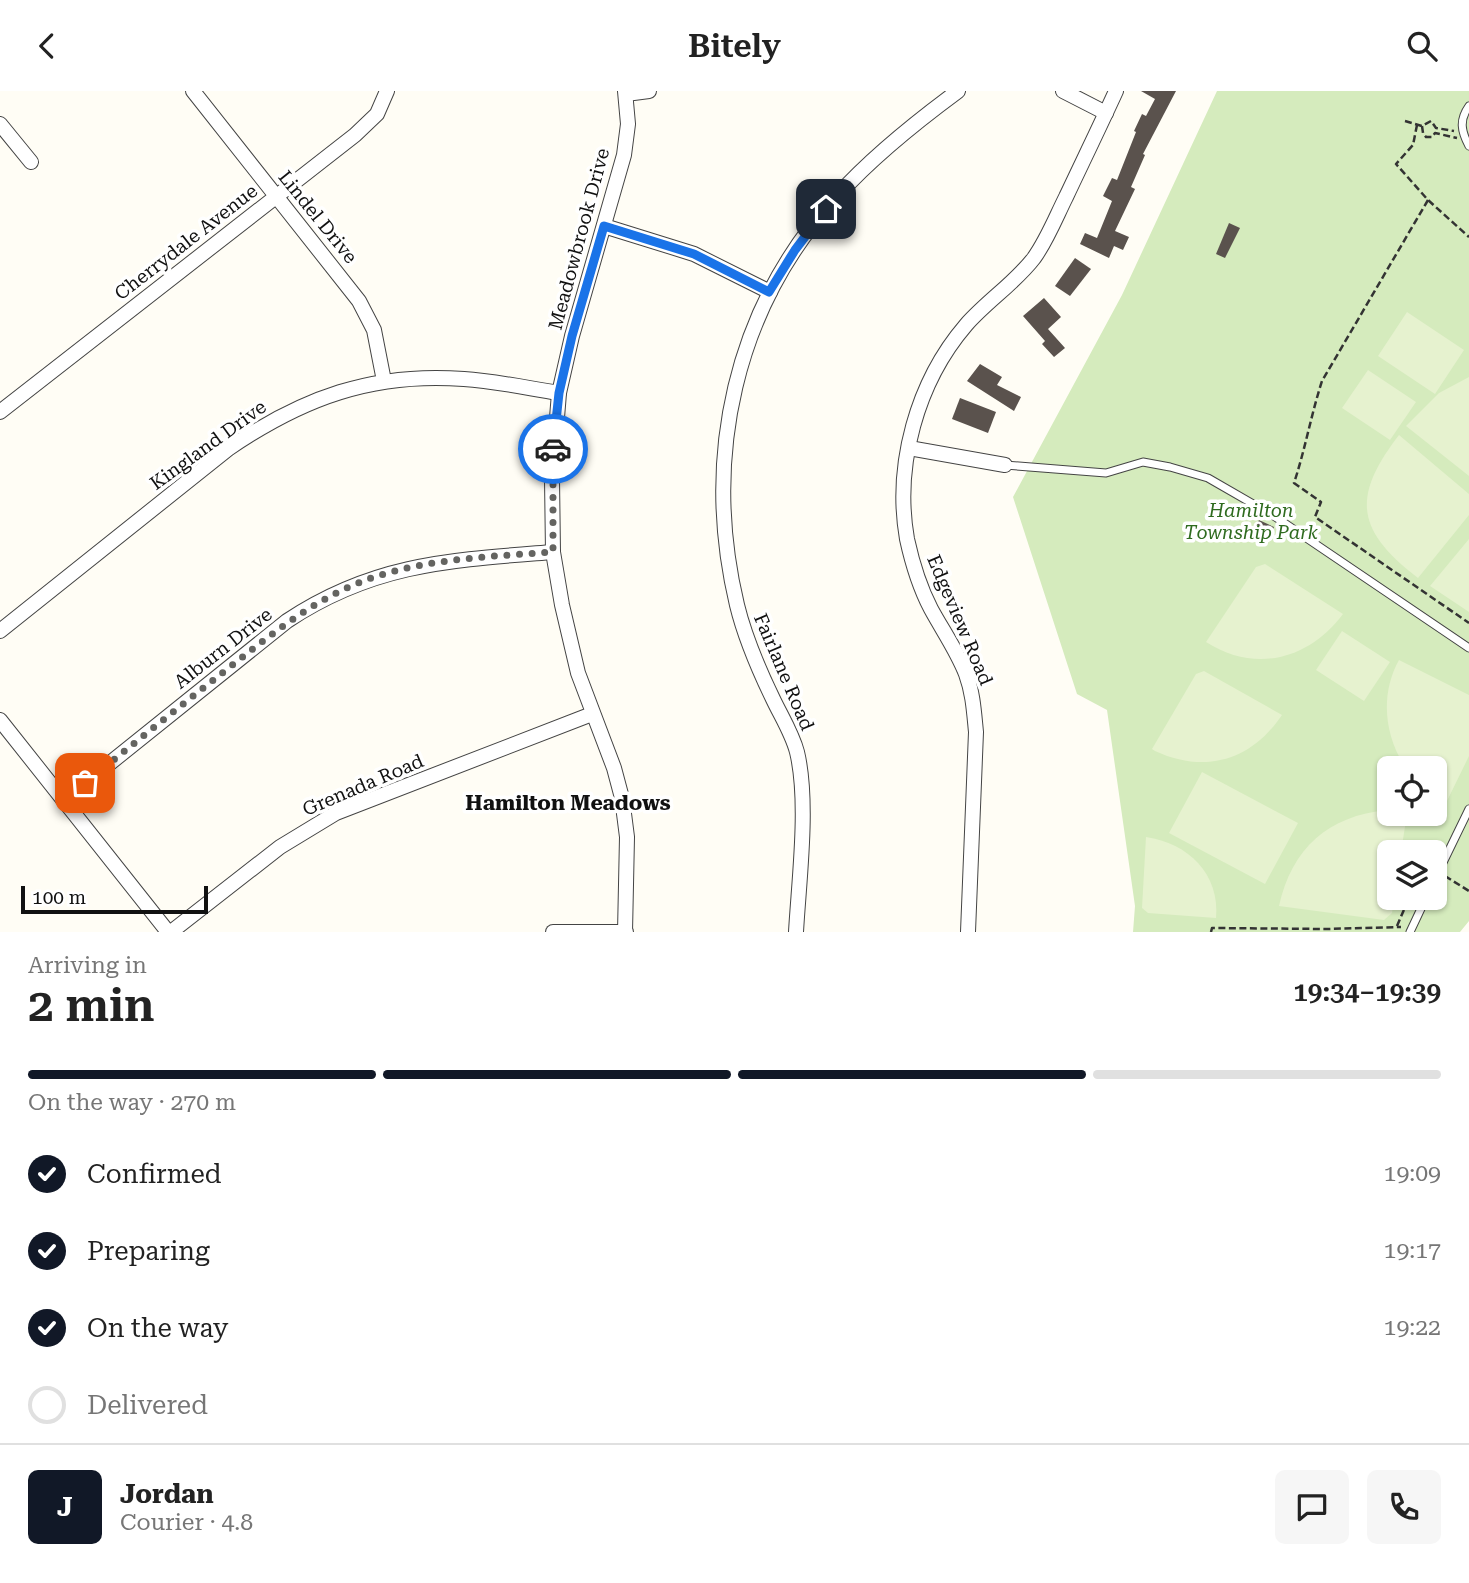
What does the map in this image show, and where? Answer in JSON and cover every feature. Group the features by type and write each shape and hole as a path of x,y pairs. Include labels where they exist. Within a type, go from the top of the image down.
{"street":[{"name":"Lindel Drive","path":"193,91 359,301 374,330 384,380"},
{"path":"626,93 649,91"},
{"name":"Fairlane Road","path":"796,932 802,807 799,762 792,737 744,632 729,566 722,500 726,436 733,394 742,362 769,292 795,250 837,195 877,156 958,91"},
{"path":"1063,91 1106,113"},
{"name":"Edgeview Road","path":"968,932 976,732 973,703 958,655 923,591 907,538 904,501 909,448 924,393 943,357 982,308 1034,257 1116,91"},
{"name":"Cherrydale Avenue","path":"0,412 371,120 386,93"},
{"name":"Meadowbrook Drive","path":"626,93 628,124 624,155 572,336 559,393 552,455 553,552 570,644 622,798 627,837 626,932"},
{"path":"0,124 31,162"},
{"path":"604,226 694,254 769,292"},
{"name":"Kingland Drive","path":"0,631 228,449 263,425 301,406 384,380 419,377 461,378 559,393"},
{"path":"909,448 1005,465"},
{"name":"Alburn Drive","path":"64,800 287,621 326,598 370,579 414,566 460,559 553,552"},
{"name":"Grenada Road","path":"170,932 280,847 336,813 592,715"},
{"path":"0,719 170,932"},
{"path":"553,932 626,932"}],"lane":[{"path":"1469,106 1462,121 1469,146"},
{"path":"1005,465 1106,473 1143,463 1171,467 1208,478 1274,516 1469,649"},
{"path":"1447,854 1469,809"},
{"path":"1410,930 1420,910"}],"path":[{"path":"1405,121 1419,126 1426,137 1432,137 1436,128"},
{"path":"1435,133 1458,138 1459,132 1436,128 1431,121 1419,126 1413,145 1396,164 1428,200 1469,237"},
{"path":"1428,200 1322,381 1294,483 1321,502 1315,517 1469,623"},
{"path":"1447,881 1469,891"},
{"path":"1397,926 1404,910"},
{"path":"1211,932 1212,928 1326,929 1397,926 1410,930"}],"green space":[{"name":"Hamilton Township Park","path":"1217,91 1469,91 1469,921 1460,932 1133,932 1135,906 1107,710 1077,694 1013,497 1122,295"},
{"path":"1407,312 1464,350 1435,394 1378,356"},
{"path":"1368,370 1416,402 1390,440 1342,408"},
{"path":"1469,377 1469,476 1406,426 1439,393"},
{"path":"1399,435 1469,494 1469,515 1418,578 1382,544 1372,528 1367,511 1373,476"},
{"path":"1469,539 1469,612 1430,586"},
{"path":"1265,564 1343,614 1314,642 1280,657 1244,657 1225,652 1206,642 1256,567"},
{"path":"1342,631 1390,662 1364,701 1316,670"},
{"path":"1399,660 1469,695 1469,756 1447,801 1447,756 1399,756 1393,742 1387,701 1393,673"},
{"path":"1204,671 1282,715 1256,743 1226,759 1192,762 1155,751 1152,749 1196,674"},
{"path":"1202,772 1298,823 1265,884 1169,833"},
{"path":"1377,812 1377,826 1405,826 1403,840 1377,840 1377,910 1392,910 1392,913 1384,920 1279,906 1293,867 1303,852 1330,828 1366,813"},
{"path":"1146,837 1175,846 1198,863 1213,888 1216,918 1148,913 1142,908"}],"building":[{"path":"1141,91 1176,91 1143,154 1145,155 1131,187 1135,189 1115,231 1129,237 1123,250 1114,246 1109,258 1080,244 1085,233 1097,238 1112,201 1103,196 1112,178 1117,180 1136,132 1134,131 1142,114 1146,116 1155,99"},
{"path":"1229,223 1240,228 1225,258 1216,254"},
{"path":"1075,258 1091,269 1070,296 1055,286"},
{"path":"1044,298 1061,317 1048,329 1065,348 1054,357 1042,344 1045,341 1023,316"},
{"path":"980,364 1002,377 997,385 1021,397 1014,411 967,381"},
{"path":"960,398 996,412 988,433 952,419"},
{"path":"1259,520 1274,527 1266,546 1251,539"}],"way so far":[{"path":"85,783 287,621 326,598 356,584 414,566 460,559 553,552 553,449"}],"district":[{"name":"Hamilton Meadows","path":"568,803"}],"route":[{"path":"553,449 559,393 572,336 604,226 694,254 769,292 795,250 826,209"}]}
